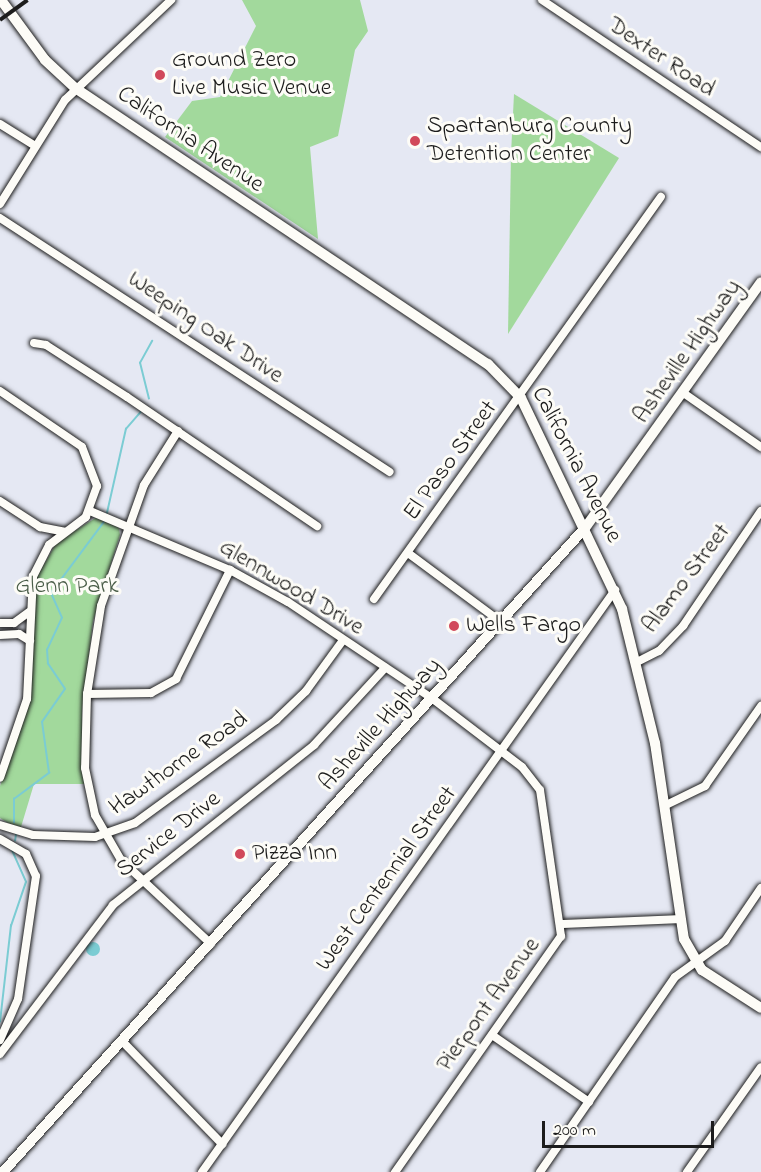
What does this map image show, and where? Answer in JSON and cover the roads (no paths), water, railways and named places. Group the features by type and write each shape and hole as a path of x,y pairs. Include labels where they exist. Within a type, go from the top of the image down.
{"main road":[{"name":"California Avenue","path":"1,0 45,60 75,88 488,364 521,398 615,590 623,612 637,662 664,806 678,919 694,960 712,979 761,1008"},
{"name":"Asheville Highway","path":"3,1172 433,699 585,528 685,394 761,282"}],"street":[{"path":"0,204 33,145 75,88 171,0"},
{"name":"Dexter Road","path":"542,0 761,147"},
{"path":"0,124 33,145"},
{"name":"El Paso Street","path":"375,599 521,398 661,197"},
{"name":"Weeping Oak Drive","path":"0,218 389,472"},
{"path":"34,343 46,345 317,526"},
{"path":"0,391 88,454 97,486 90,511 46,549 33,577 23,717 0,778"},
{"path":"685,394 761,447"},
{"path":"178,431 160,452 129,527 101,606 87,694 86,780 105,836 140,882 211,944"},
{"path":"0,501 40,527 64,532"},
{"name":"Glennwood Drive","path":"90,511 230,570 433,699"},
{"name":"Alamo Street","path":"637,662 659,651 683,626 761,511"},
{"path":"40,527 46,549"},
{"path":"408,553 501,622"},
{"path":"87,694 151,693 176,680 230,570"},
{"name":"West Centennial Street","path":"202,1172 503,753 615,590"},
{"path":"604,608 623,612"},
{"path":"0,623 14,623 29,612"},
{"path":"0,635 19,634 30,641"},
{"name":"Hawthorne Road","path":"0,825 33,835 105,836 148,815 276,720 306,691 343,640"},
{"name":"Service Drive","path":"0,1054 106,913 140,882 314,745 385,668"},
{"name":"Pierpont Avenue","path":"395,1172 557,944 561,924 540,790 503,753 433,699"},
{"path":"664,806 705,786 761,706"},
{"path":"0,839 26,854 36,876 18,999 0,1040"},
{"path":"540,1172 675,977 694,960 725,941 761,888"},
{"path":"561,924 678,919"},
{"path":"492,1035 589,1102"},
{"path":"122,1041 222,1144"},
{"path":"687,1172 761,1067"}],"water":[{"path":"93,942 98,944 100,949 98,954 93,956 88,954 86,949 88,944"}],"waterway":[{"path":"149,399 140,363 152,341"},
{"path":"107,513 126,429 141,412"},
{"path":"14,823 14,799 49,773 42,722 65,689 48,664 47,650 62,618 51,593 104,522"},
{"path":"15,841 16,835"},
{"path":"0,1022 11,926 26,882 12,851"}],"railway":[{"path":"0,20 28,0"}],"place":[{"name":"Ground Zero Live Music Venue","path":"160,75"},
{"name":"Spartanburg County Detention Center","path":"415,141"},
{"name":"Wells Fargo","path":"454,626"},
{"name":"Pizza Inn","path":"240,854"}],"park label":[{"name":"Glenn Park","path":"67,587"}]}
